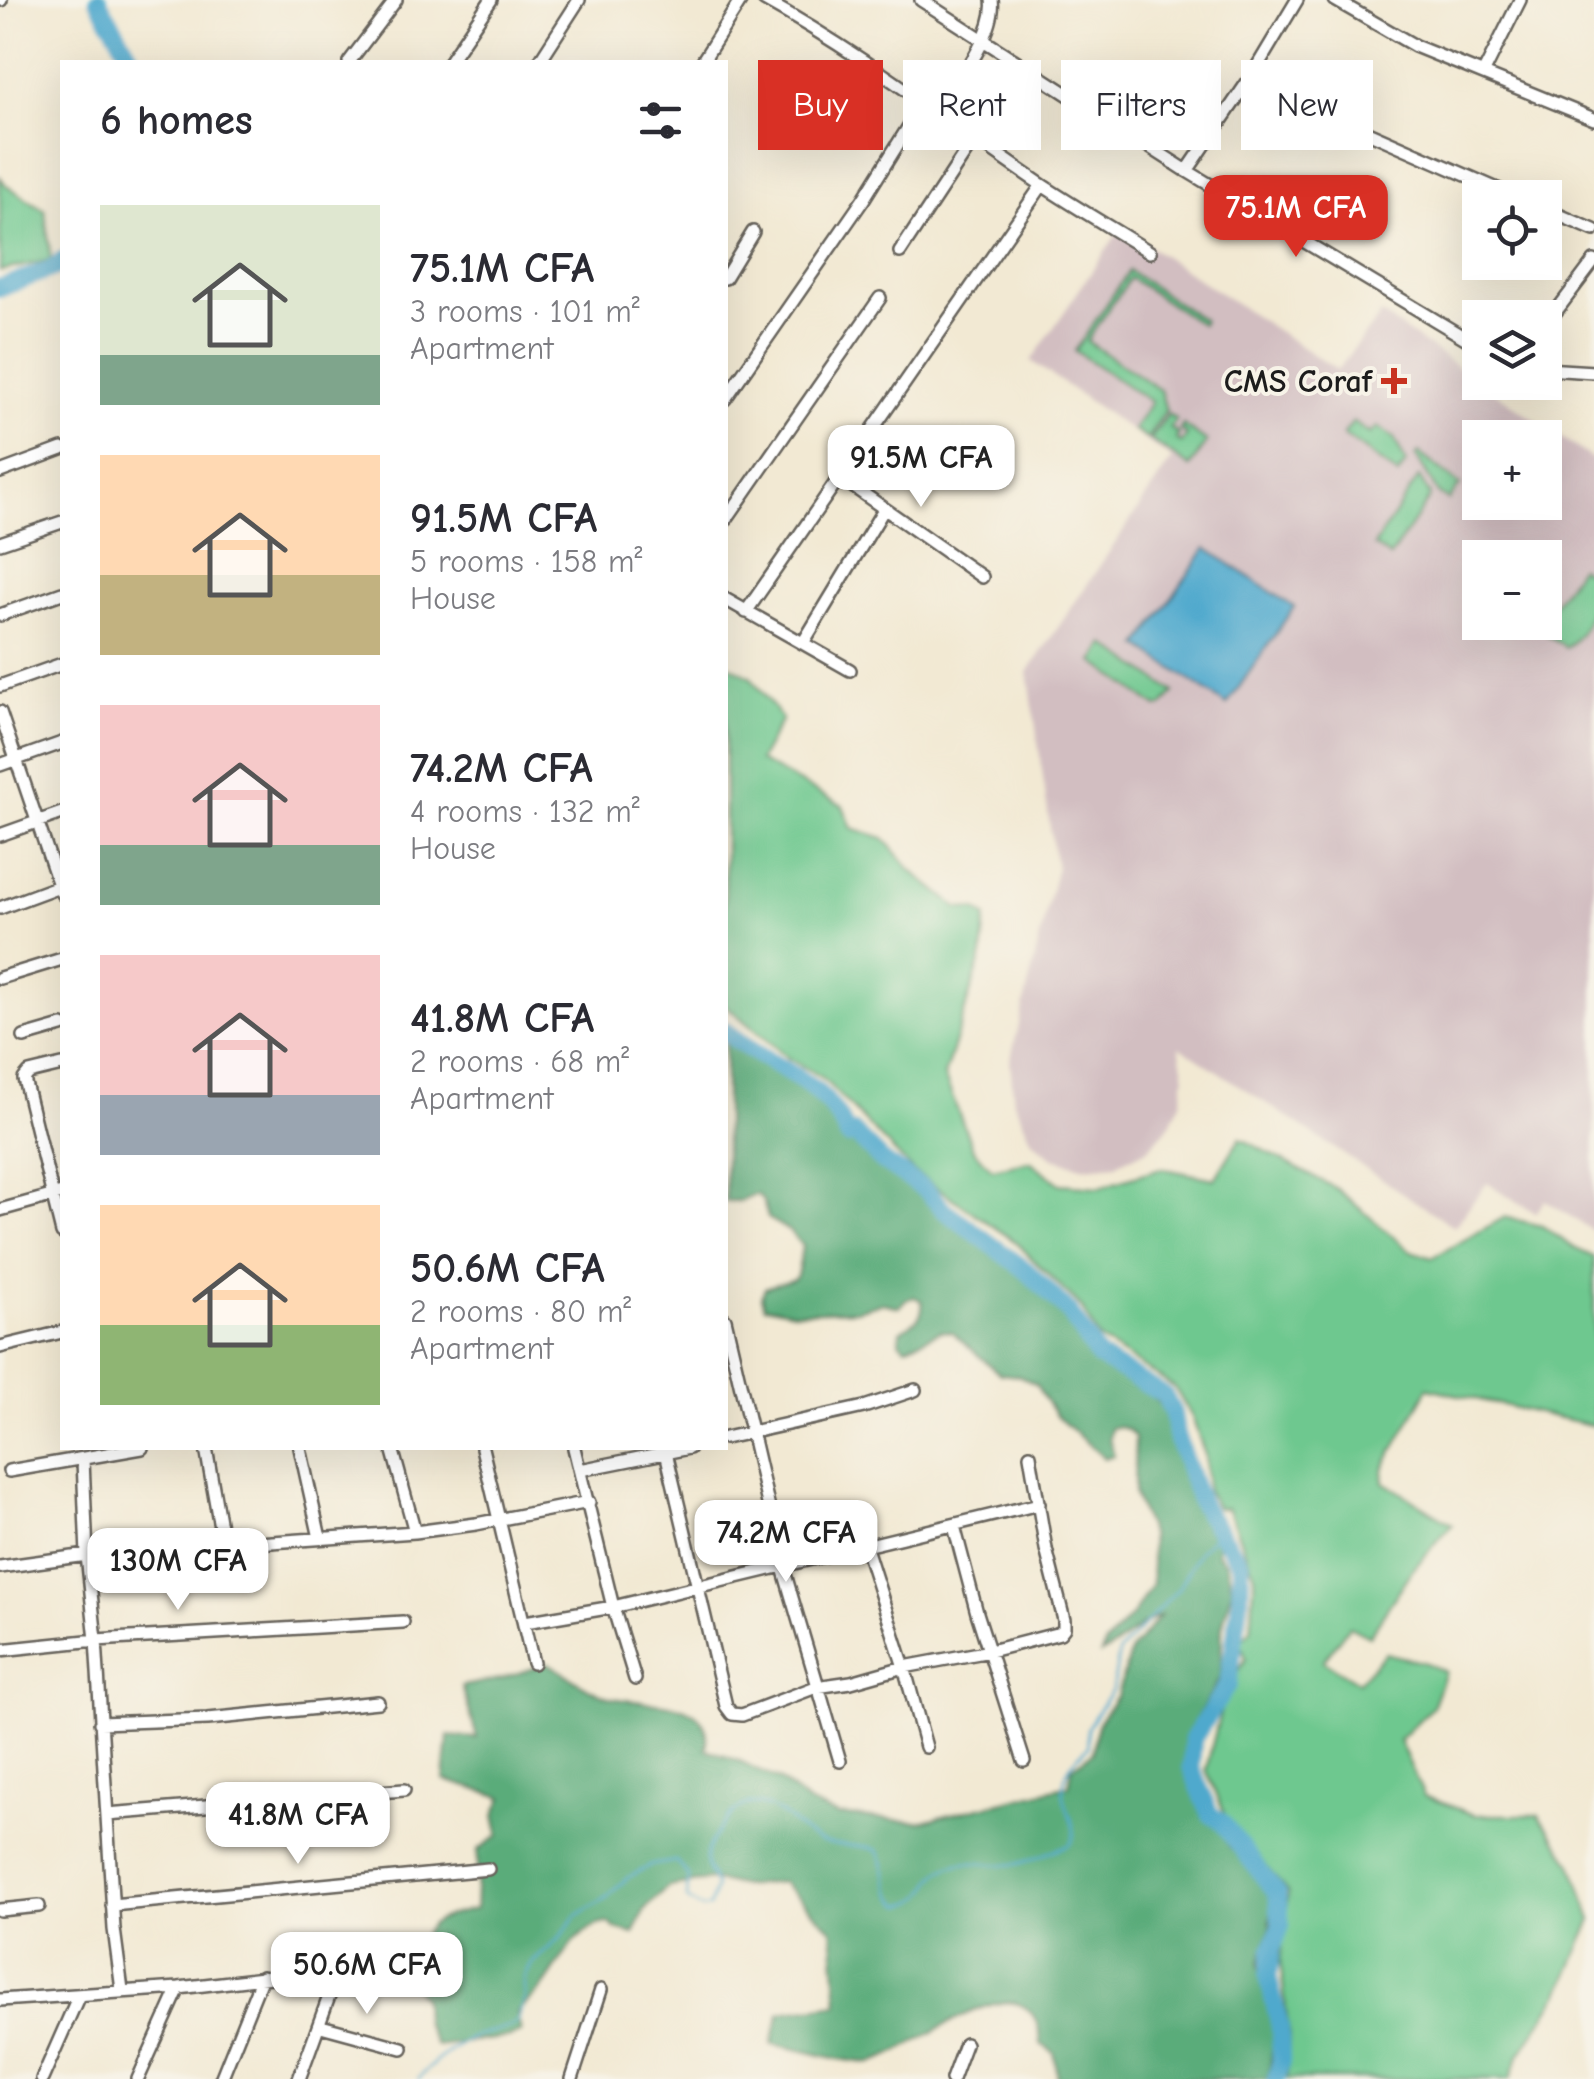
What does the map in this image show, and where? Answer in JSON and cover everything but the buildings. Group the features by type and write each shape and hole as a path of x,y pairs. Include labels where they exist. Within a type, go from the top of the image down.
{"street":[{"path":"351,60 396,0"},
{"path":"450,60 491,0"},
{"path":"540,60 579,0"},
{"path":"703,60 742,0"},
{"path":"764,0 903,89"},
{"path":"921,0 1187,171 1462,337"},
{"path":"972,60 983,42 993,4 980,0"},
{"path":"1260,60 1296,0"},
{"path":"1336,0 1415,46 1594,119"},
{"path":"1484,72 1520,0"},
{"path":"1187,171 1241,90"},
{"path":"1373,135 1477,180"},
{"path":"728,395 903,136"},
{"path":"900,252 967,150"},
{"path":"992,150 1150,252"},
{"path":"746,612 1042,185"},
{"path":"1562,216 1594,230"},
{"path":"728,273 753,232"},
{"path":"1562,303 1594,260"},
{"path":"728,517 880,298"},
{"path":"1562,370 1594,372"},
{"path":"0,472 60,450"},
{"path":"838,476 982,577"},
{"path":"802,644 884,509"},
{"path":"0,543 60,523"},
{"path":"0,615 60,594"},
{"path":"728,602 850,670"},
{"path":"0,686 60,665"},
{"path":"0,712 60,882"},
{"path":"0,765 60,744"},
{"path":"0,835 60,814"},
{"path":"0,908 60,889"},
{"path":"0,978 60,960"},
{"path":"24,1037 60,1027"},
{"path":"0,1210 58,1194 24,1079 29,1072 60,1066"},
{"path":"728,1331 782,1564 840,1761"},
{"path":"0,1348 60,1333"},
{"path":"728,1437 864,1407 914,1390"},
{"path":"10,1471 132,1450"},
{"path":"206,1450 223,1544"},
{"path":"300,1450 320,1538"},
{"path":"393,1450 415,1532"},
{"path":"482,1450 533,1663"},
{"path":"575,1450 635,1679"},
{"path":"580,1470 665,1450 726,1706 732,1714 742,1715 816,1686 851,1682 1060,1633 1064,1628 1030,1455"},
{"path":"84,1460 112,1904 122,1990"},
{"path":"0,1567 87,1555 415,1532 589,1502"},
{"path":"525,1622 614,1607 1039,1504"},
{"path":"954,1526 1024,1760"},
{"path":"866,1548 926,1747"},
{"path":"0,1650 96,1640 403,1622"},
{"path":"100,1723 208,1719 378,1702"},
{"path":"107,1814 404,1790"},
{"path":"112,1904 488,1870"},
{"path":"0,1910 38,1906"},
{"path":"0,2000 406,1966"},
{"path":"299,2079 340,1969"},
{"path":"222,2079 262,1977"},
{"path":"138,2079 179,1988"},
{"path":"572,2079 600,1990"},
{"path":"44,2078 79,1995"},
{"path":"321,2026 402,2048"},
{"path":"952,2079 965,2044"}],"shaded area":[{"path":"1121,228 1337,370 1381,314 1462,370 1462,400 1506,400 1536,420 1462,420 1462,520 1562,520 1562,438 1594,460 1594,1232 1545,1200 1536,1213 1487,1183 1454,1227 1179,1046 1185,1076 1181,1102 1169,1126 1149,1148 1117,1164 1086,1167 1053,1158 1032,1140 1014,1102 1010,1062 1056,870 1028,672 1172,459 1031,361"}],"green space":[{"path":"0,177 45,210 51,260 0,271"},
{"path":"1129,271 1203,320 1201,324 1130,278 1087,341 1160,390 1166,410 1147,439 1133,430 1151,402 1075,351"},
{"path":"1168,414 1176,420 1170,428 1179,434 1176,439 1182,443 1187,435 1180,430 1183,425 1207,442 1190,467 1150,440"},
{"path":"1353,422 1370,434 1377,427 1394,438 1406,463 1398,475 1343,435"},
{"path":"1419,453 1460,485 1449,500 1438,493 1416,456"},
{"path":"1419,477 1429,499 1390,557 1374,546"},
{"path":"1579,567 1594,577 1589,616 1566,648 1554,640 1562,640 1562,592"},
{"path":"1105,644 1174,692 1163,706 1157,707 1094,662"},
{"path":"728,665 750,676 782,719 759,761 843,806 852,828 884,838 913,872 958,908 976,910 986,917 982,956 944,1076 973,1149 992,1169 1030,1161 1060,1184 1099,1187 1161,1168 1215,1179 1240,1138 1337,1189 1409,1250 1432,1258 1505,1217 1542,1226 1594,1257 1594,1426 1428,1388 1383,1469 1384,1482 1452,1524 1412,1571 1369,1636 1349,1626 1323,1661 1358,1682 1385,1653 1445,1672 1432,1707 1399,1740 1424,1796 1475,1815 1539,1815 1572,1863 1592,1920 1560,1993 1520,2055 1510,2079 1287,2079 1289,2033 1280,1962 1288,1893 1228,1821 1206,1770 1225,1693 1246,1658 1240,1642 1251,1629 1255,1575 1227,1508 1217,1508 1207,1492 1205,1455 1192,1417 1174,1387 1099,1339 1081,1307 1013,1240 913,1171 821,1077 789,1059 728,1008"},
{"path":"728,1040 796,1079 829,1114 843,1138 859,1143 878,1164 926,1197 979,1244 1010,1263 1063,1314 1092,1357 1148,1392 1161,1406 1193,1497 1218,1543 1217,1553 1226,1562 1232,1588 1222,1627 1221,1676 1192,1727 1184,1755 1209,1820 1217,1824 1230,1847 1253,1869 1272,1901 1270,1930 1259,1964 1276,2028 1268,2079 1058,2079 1054,2053 1041,2044 1033,2016 1017,2004 995,2004 969,2013 872,2062 838,2059 772,2044 780,2012 838,2004 832,1929 782,1882 743,1886 710,1880 669,1887 645,1909 634,1934 608,1923 596,1926 577,1940 540,1991 517,2014 521,2032 510,2037 436,2046 424,2022 423,2000 408,1977 427,1929 444,1918 475,1909 478,1850 499,1835 495,1815 503,1797 444,1780 448,1736 477,1738 462,1686 500,1679 548,1663 603,1695 687,1710 699,1718 706,1730 706,1749 780,1781 810,1804 837,1815 919,1822 1069,1785 1072,1768 1093,1752 1097,1725 1117,1695 1131,1650 1160,1616 1101,1654 1152,1584 1150,1534 1134,1495 1135,1437 1130,1432 1111,1428 1109,1439 1114,1455 1104,1458 1056,1416 1036,1385 1020,1376 1000,1374 952,1332 941,1331 906,1347 899,1341 901,1331 917,1319 922,1307 922,1301 914,1297 900,1307 882,1303 857,1310 794,1312 764,1306 761,1297 765,1288 796,1276 802,1246 790,1232 768,1218 757,1194 741,1201 728,1201"}],"water":[{"path":"1206,548 1294,607 1227,705 1139,646"}],"waterway":[{"path":"98,0 133,60"},
{"path":"0,288 60,262"},
{"path":"728,1033 810,1086 837,1115 848,1136 854,1133 882,1161 927,1191 943,1209 1026,1270 1069,1312 1098,1357 1164,1395 1200,1503 1241,1564 1240,1603 1228,1684 1193,1739 1191,1767 1210,1814 1221,1821 1277,1894 1281,1925 1268,1976 1280,2027 1281,2061 1276,2079"},
{"path":"418,2079 462,2044 517,2022 525,1999 524,1980 532,1963 560,1938 576,1916 606,1898 627,1878 652,1865 677,1861 688,1876 687,1899 701,1908 709,1908 716,1887 706,1863 709,1847 726,1821 747,1804 768,1807 823,1842 877,1850 892,1893 902,1905 920,1899 935,1877 947,1868 973,1863 1017,1864 1069,1845 1074,1836 1063,1791 1065,1778 1072,1763 1088,1747 1087,1728 1113,1688 1119,1652 1178,1589 1199,1551 1219,1532"}],"place":[{"name":"CMS Coraf","path":"1394,381"}]}
